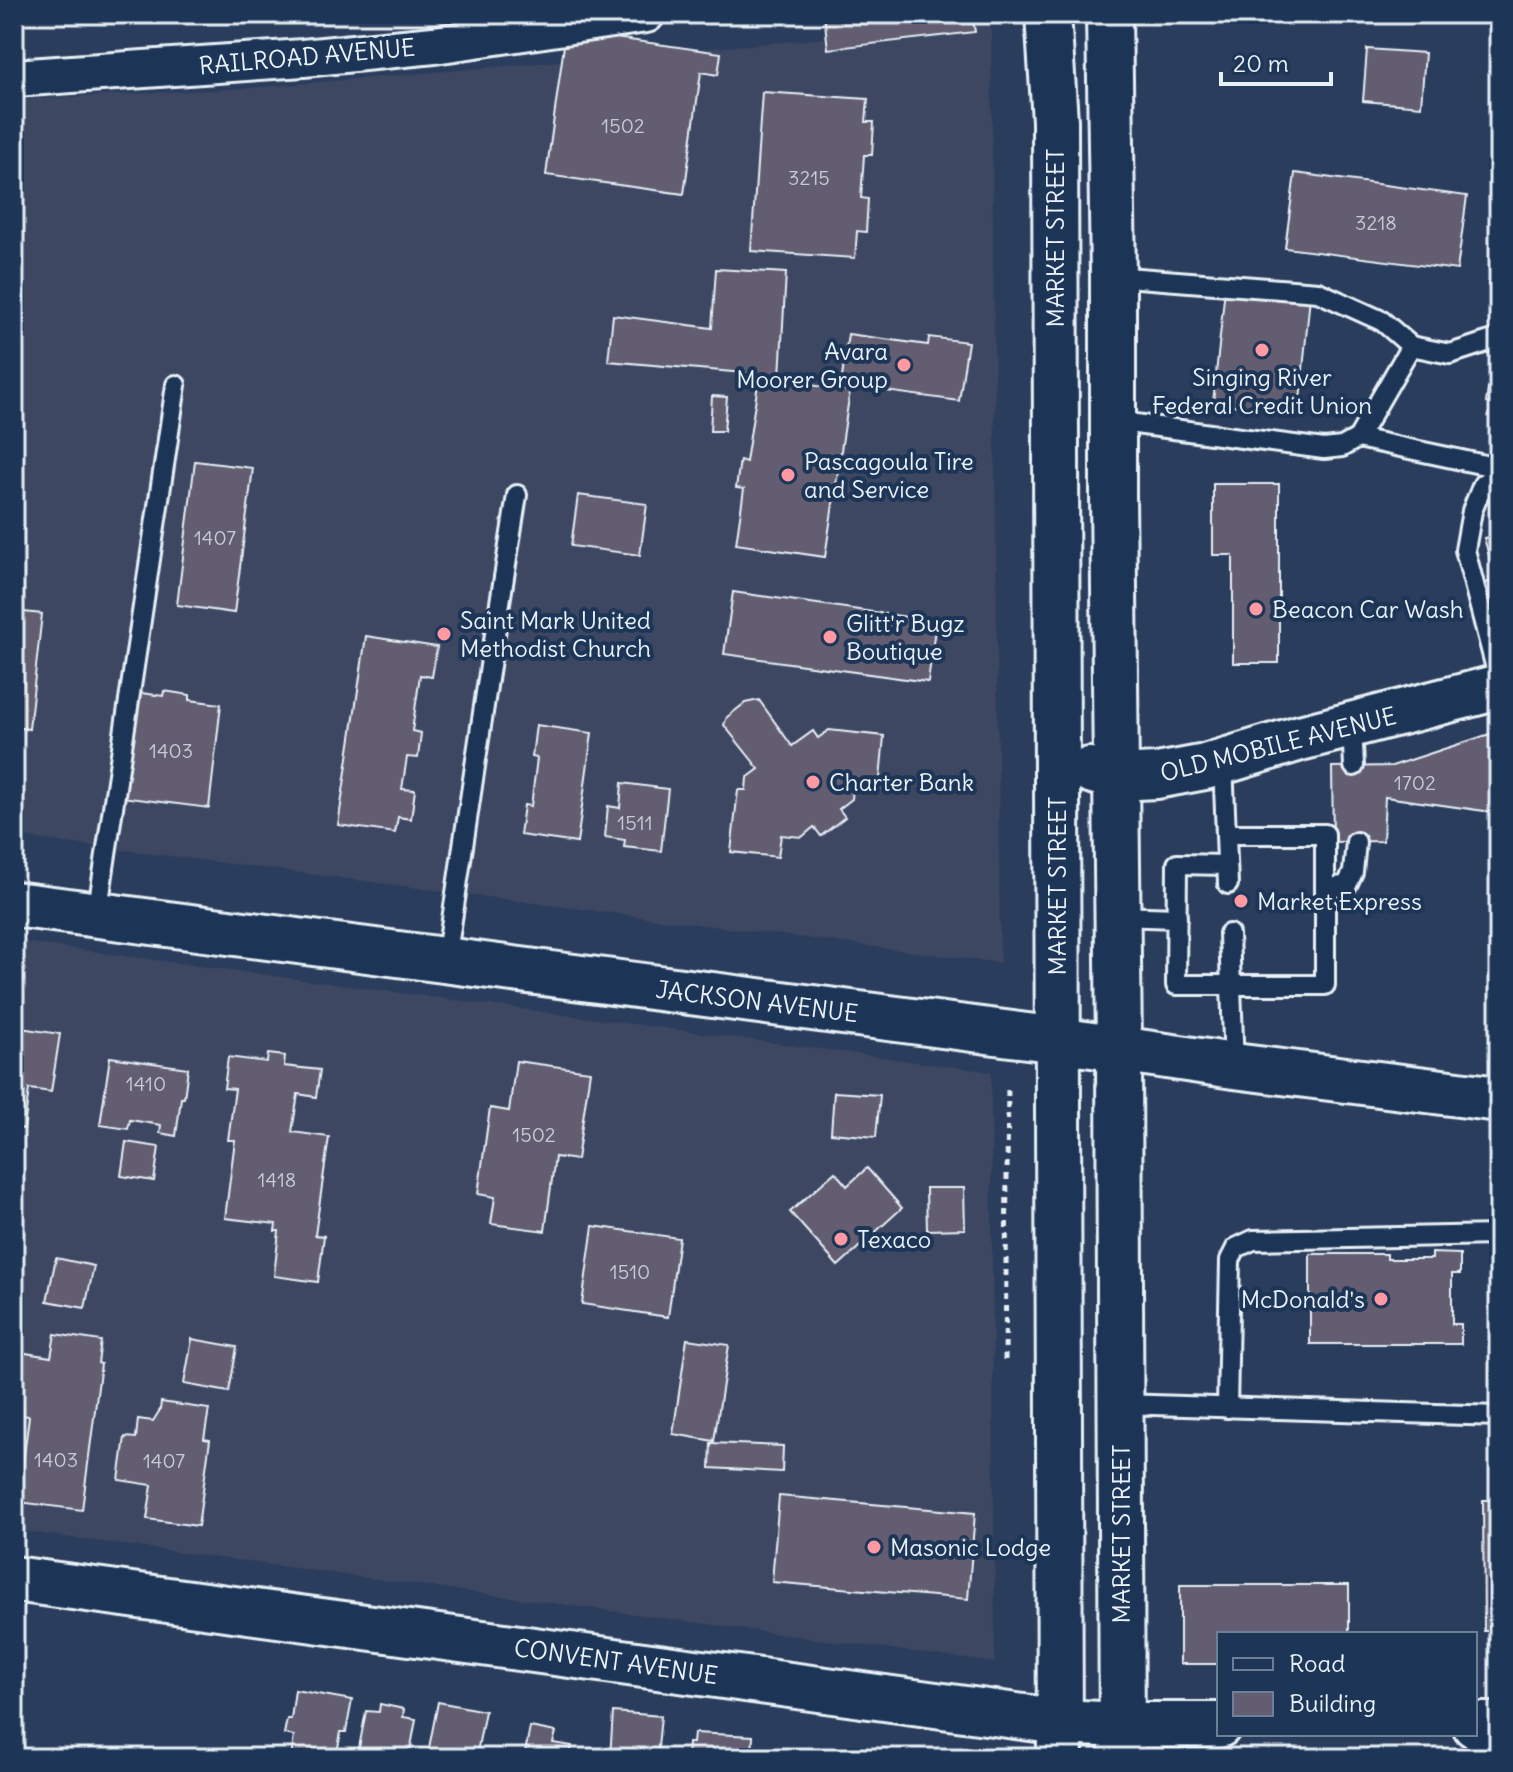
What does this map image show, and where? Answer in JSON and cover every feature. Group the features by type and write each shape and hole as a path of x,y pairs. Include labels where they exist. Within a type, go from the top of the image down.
{"main road":[{"name":"MARKET STREET","path":"1048,14 1055,121 1060,1740"},
{"name":"MARKET STREET","path":"1109,14 1119,1050 1121,1742"},
{"name":"OLD MOBILE AVENUE","path":"1057,761 1116,778 1157,776 1205,767 1300,738 1353,746 1499,687"},
{"name":"JACKSON AVENUE","path":"14,904 1499,1099"},
{"name":"CONVENT AVENUE","path":"14,1579 1060,1740 1121,1742 1217,1725"},
{"path":"1477,1725 1499,1725"}],"street":[{"name":"RAILROAD AVENUE","path":"14,78 288,59 434,45 646,14"}],"lane":[{"path":"1113,276 1318,292 1382,321 1411,346 1450,354 1499,338"},
{"path":"1113,421 1324,449 1342,447 1358,438 1411,346"},
{"path":"97,915 176,385"},
{"path":"1358,438 1499,470"},
{"path":"1499,470 1483,484 1472,511 1465,550 1499,680"},
{"path":"446,960 517,495"},
{"path":"1223,762 1227,874 1177,864 1176,985 1325,985 1325,834 1226,834"},
{"path":"1325,889 1347,885 1353,872 1356,842"},
{"path":"1117,916 1177,918"},
{"path":"1229,934 1234,1066"},
{"path":"1227,1408 1230,1260 1236,1248 1253,1240 1499,1235"},
{"path":"1120,1404 1499,1416"}],"path":[{"path":"1005,1360 1008,1084"}],"shaded area":[{"path":"991,24 1000,963 14,836 14,100 250,88"},
{"path":"14,941 991,1072 995,1663 14,1530"}],"building":[{"path":"824,14 972,14 975,32 828,49"},
{"path":"1429,14 1475,14 1475,18"},
{"path":"566,31 721,53 718,75 701,72 684,194 546,175"},
{"path":"1367,49 1425,53 1421,106 1363,101"},
{"path":"762,92 868,99 866,122 874,122 872,155 864,155 861,198 868,199 866,232 857,231 855,258 751,251"},
{"path":"1295,173 1467,196 1457,270 1285,248"},
{"path":"716,269 786,273 780,376 608,361 613,315 712,328"},
{"name":"Singing River Federal Credit Union","path":"1225,288 1310,296 1299,412 1213,403"},
{"name":"Avara Moorer Group","path":"848,334 928,345 929,337 968,342 959,401 841,385"},
{"path":"1494,348 1499,349 1499,404 1486,403"},
{"name":"Pascagoula Tire and Service","path":"759,377 850,391 825,557 736,544 744,489 736,488 740,460 746,462"},
{"path":"712,396 727,397 724,431 710,431"},
{"path":"195,461 253,468 234,613 177,605"},
{"name":"Beacon Car Wash","path":"1213,484 1279,484 1279,663 1233,663 1233,555 1213,555"},
{"path":"578,495 647,504 640,555 571,546"},
{"path":"1499,534 1499,594 1489,597 1485,583 1496,580 1484,538"},
{"name":"Glitt'r Bugz Boutique","path":"733,592 936,621 928,682 724,654"},
{"path":"14,611 42,614 29,729 14,727"},
{"path":"366,636 437,647 432,677 420,675 412,731 421,733 418,758 407,757 402,789 415,790 411,819 398,817 395,833 338,825"},
{"path":"164,691 190,695 190,700 221,704 209,808 121,797 133,692 163,696"},
{"name":"Charter Bank","path":"759,700 792,746 813,731 818,738 829,730 884,736 879,789 853,787 852,799 839,809 845,817 821,836 814,827 802,837 781,835 778,857 731,852 738,790 746,790 747,778 759,769 724,725 727,717 745,703"},
{"path":"536,725 592,733 577,843 520,835 524,805 531,806 537,758 532,757"},
{"path":"1499,731 1499,813 1385,797 1383,841 1333,842 1332,767 1392,766"},
{"path":"622,783 668,789 661,851 624,847 625,840 605,837 608,806 620,808"},
{"path":"14,1027 60,1034 51,1092 29,1089 24,1129 14,1127"},
{"path":"268,1054 285,1056 284,1066 320,1070 316,1097 298,1094 292,1132 329,1137 315,1235 324,1236 318,1282 274,1276 279,1231 275,1231 276,1224 225,1218 235,1140 228,1140 235,1089 224,1088 228,1057 267,1062"},
{"path":"110,1057 188,1068 176,1136 160,1133 161,1125 130,1120 128,1129 100,1125"},
{"path":"516,1061 590,1071 577,1160 555,1157 545,1231 491,1224 495,1197 478,1194 490,1108 509,1111"},
{"path":"834,1092 880,1095 876,1137 831,1133"},
{"path":"126,1142 159,1147 154,1181 121,1176"},
{"path":"867,1168 902,1208 838,1266 790,1212 835,1172 847,1186"},
{"path":"926,1188 964,1188 965,1229 927,1230"},
{"path":"593,1226 679,1238 668,1317 582,1304"},
{"name":"McDonald's","path":"1432,1253 1460,1254 1460,1274 1452,1274 1452,1324 1461,1324 1461,1344 1310,1344 1310,1254 1387,1254 1387,1259 1432,1259"},
{"path":"56,1258 94,1266 85,1308 47,1301"},
{"path":"55,1334 101,1341 98,1363 101,1364 82,1510 18,1502 29,1416 14,1414 19,1352 51,1357"},
{"path":"192,1339 237,1347 229,1392 184,1384"},
{"path":"687,1339 729,1345 714,1441 673,1434"},
{"path":"161,1402 209,1409 204,1439 210,1440 198,1526 147,1519 152,1485 119,1480 125,1437 136,1438 138,1419 153,1421"},
{"path":"711,1443 783,1446 782,1472 710,1468"},
{"name":"Masonic Lodge","path":"779,1496 975,1513 968,1599 772,1582"},
{"path":"1483,1500 1499,1500 1499,1631 1484,1631"},
{"path":"1180,1585 1349,1585 1349,1632 1217,1632 1217,1664 1180,1664"},
{"path":"295,1690 352,1700 346,1732 341,1732 336,1758 291,1758 294,1736 284,1734 287,1719 291,1719"},
{"path":"438,1702 485,1711 476,1758 427,1758"},
{"path":"380,1704 404,1709 403,1717 416,1719 409,1758 357,1758 366,1711 379,1712"},
{"path":"613,1712 661,1716 657,1758 610,1758"},
{"path":"530,1727 556,1732 553,1743 572,1746 569,1758 524,1758"},
{"path":"694,1733 753,1736 752,1758 687,1758 688,1743 693,1743"}],"place":[{"name":"Singing River Federal Credit Union","path":"1262,350"},
{"name":"Avara Moorer Group","path":"904,365"},
{"name":"Pascagoula Tire and Service","path":"788,475"},
{"name":"Beacon Car Wash","path":"1256,609"},
{"name":"Saint Mark United Methodist Church","path":"444,634"},
{"name":"Glitt'r Bugz Boutique","path":"830,637"},
{"name":"Charter Bank","path":"813,782"},
{"name":"Market Express","path":"1241,901"},
{"name":"Texaco","path":"841,1239"},
{"name":"McDonald's","path":"1381,1299"},
{"name":"Masonic Lodge","path":"874,1547"}]}
